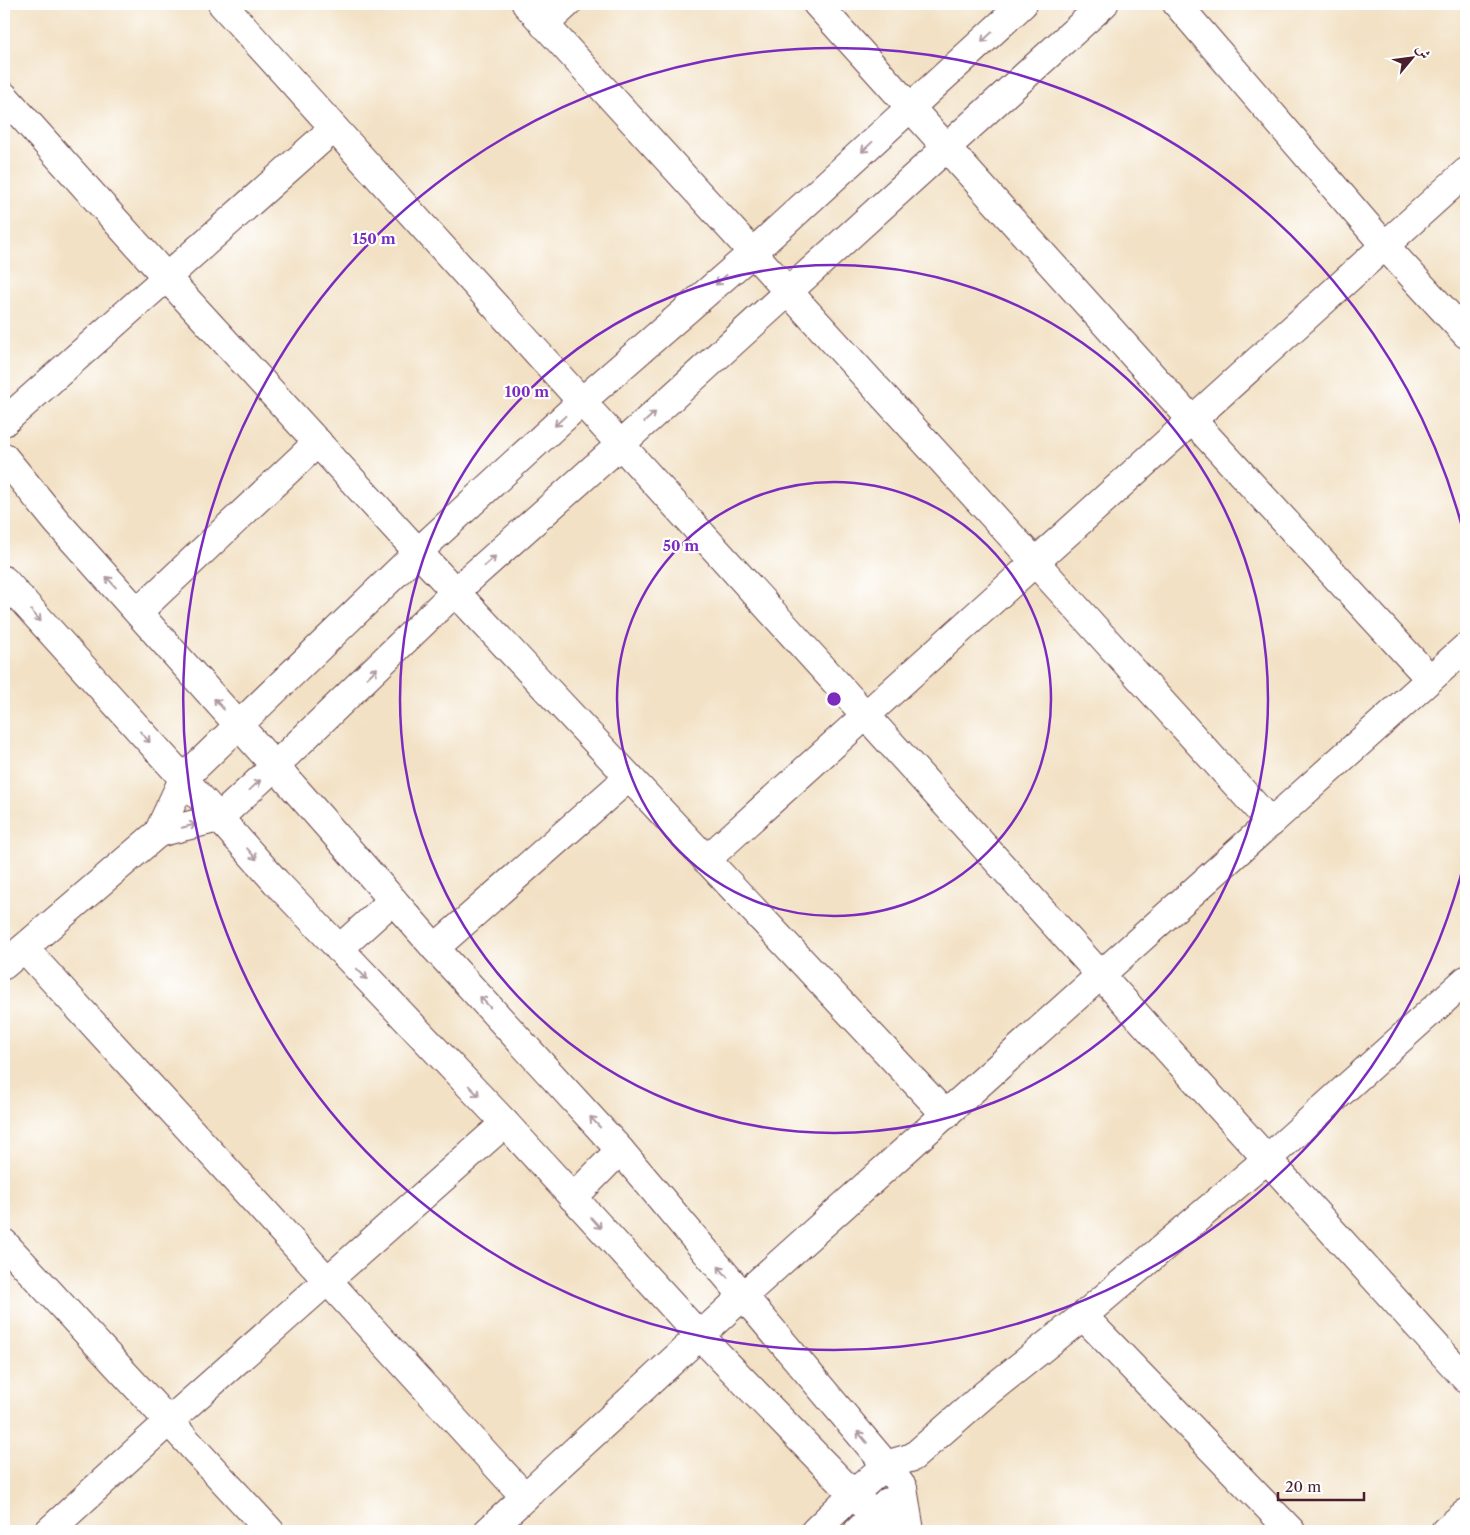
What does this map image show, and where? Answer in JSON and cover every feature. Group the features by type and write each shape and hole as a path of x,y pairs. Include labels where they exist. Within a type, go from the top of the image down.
{"street":[{"path":"222,4 865,717 1466,1378"},
{"path":"526,4 1271,823"},
{"path":"544,25 567,4"},
{"path":"817,4 1192,420 1430,679"},
{"path":"525,1497 328,1279 14,957 158,834 183,778 418,552 581,402 752,253 1023,4"},
{"path":"158,834 219,818 456,591 1104,4"},
{"path":"1177,4 1384,245 1466,334"},
{"path":"5,102 418,552 946,1115"},
{"path":"4,422 334,128"},
{"path":"706,860 1466,172"},
{"path":"138,612 318,442"},
{"path":"4,457 57,522 435,948 620,1150 886,1465 903,1488 910,1531"},
{"path":"4,580 339,949 505,1123 700,1336 853,1494 875,1526 903,1488 914,1457"},
{"path":"488,1531 743,1296 1466,646"},
{"path":"435,948 629,777"},
{"path":"339,949 393,900"},
{"path":"815,1531 886,1465 914,1457 984,1396 1083,1316 1267,1159 1466,980"},
{"path":"48,1531 328,1279 505,1123"},
{"path":"573,1198 620,1150"},
{"path":"4,1243 270,1531"},
{"path":"1083,1316 1291,1531"},
{"path":"1446,1531 1466,1513"}]}
